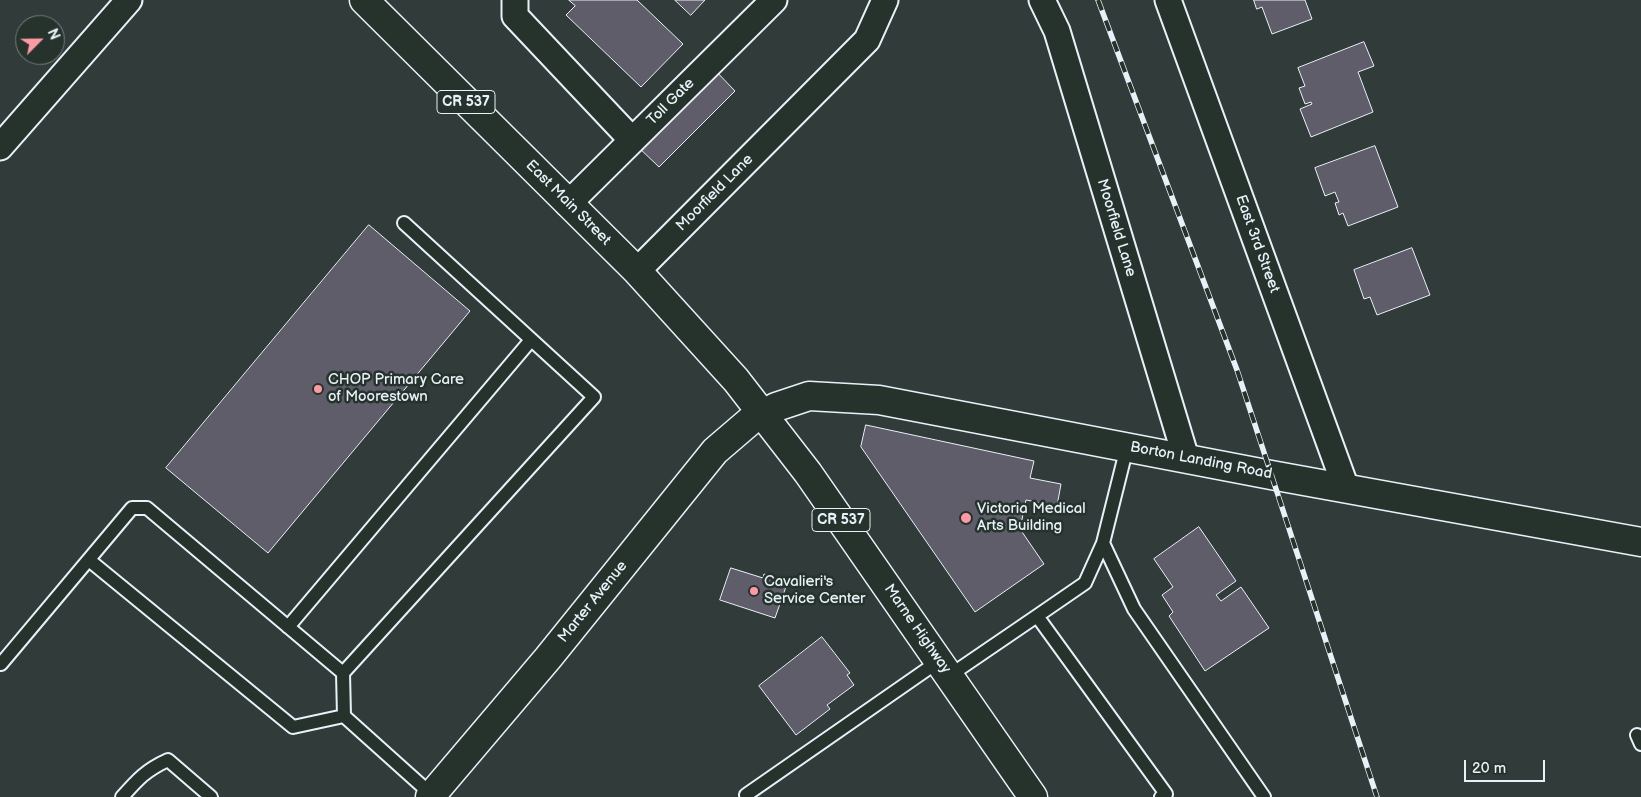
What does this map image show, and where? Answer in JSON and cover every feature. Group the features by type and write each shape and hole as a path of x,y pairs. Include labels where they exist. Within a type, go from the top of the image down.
{"main road":[{"name":"East Main Street","path":"364,0 637,271 713,354 763,414"},
{"name":"Borton Landing Road","path":"763,414 776,407 809,396 879,400 1641,542"},
{"name":"Marne Highway","path":"763,414 808,473 1033,797"},
{"name":"Marter Avenue","path":"431,796 548,658 715,452 730,436 763,414"}],"street":[{"path":"0,148 129,0"},
{"path":"515,0 515,16 632,140"},
{"name":"Toll Gate","path":"568,204 774,0"},
{"name":"Moorfield Lane","path":"637,271 867,40 885,0"},
{"name":"Moorfield Lane","path":"1042,0 1057,31 1186,458"},
{"name":"East 3rd Street","path":"1168,0 1346,488"}],"lane":[{"path":"404,223 594,397 343,673 344,716 431,796"},
{"path":"288,627 532,340"},
{"path":"746,795 944,668 1037,616 1085,583 1103,543 1127,447"},
{"path":"1,664 132,508 147,508 343,673"},
{"path":"1103,543 1134,609 1264,797"},
{"path":"89,560 293,727 344,716"},
{"path":"1037,616 1165,796"},
{"path":"122,797 151,768 168,760 211,797"}],"building":[{"path":"569,0 637,0 683,44 641,87 566,15 575,6"},
{"path":"675,0 705,0 691,15"},
{"path":"1254,0 1305,0 1312,19 1272,34 1262,7 1257,9"},
{"path":"1364,42 1374,66 1358,72 1373,112 1311,137 1300,109 1312,104 1311,102 1305,104 1299,88 1305,86 1298,68"},
{"path":"713,68 735,91 659,167 636,145"},
{"path":"1375,146 1398,207 1348,226 1343,213 1339,215 1335,203 1339,202 1335,192 1325,196 1315,168"},
{"name":"CHOP Primary Care of Moorestown","path":"369,225 470,311 268,553 166,468"},
{"path":"1412,248 1430,295 1377,315 1370,297 1364,299 1354,270"},
{"name":"Victoria Medical Arts Building","path":"866,425 1034,461 1030,478 1061,484 1057,506 1026,500 1020,529 1044,564 975,612 861,447"},
{"path":"1199,527 1236,581 1216,595 1221,601 1241,587 1269,628 1205,671 1169,616 1173,612 1162,595 1173,587 1154,559"},
{"name":"Cavalieri's Service Center","path":"731,568 763,578 764,574 788,581 775,618 720,600"},
{"path":"822,637 850,673 847,675 854,685 827,705 830,709 796,735 759,686"}],"railway":[{"path":"1098,0 1237,370 1377,797"}],"place":[{"name":"CHOP Primary Care of Moorestown","path":"318,389"},
{"name":"Victoria Medical Arts Building","path":"966,518"},
{"name":"Cavalieri's Service Center","path":"754,591"}]}
